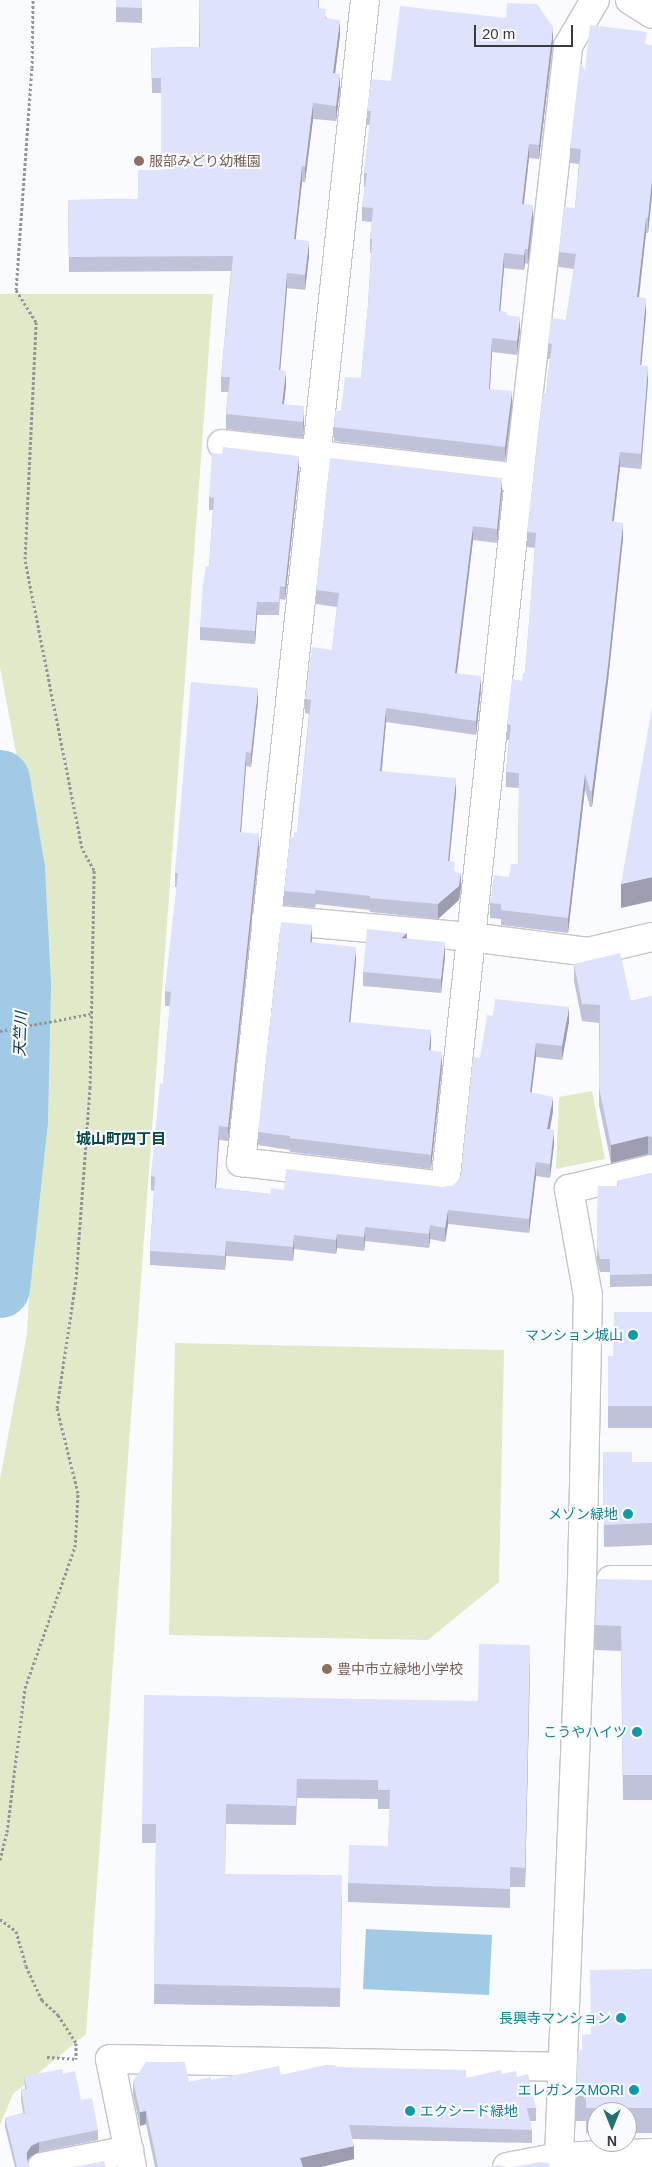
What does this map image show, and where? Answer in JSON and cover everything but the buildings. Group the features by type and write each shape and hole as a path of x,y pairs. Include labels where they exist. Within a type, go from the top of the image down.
{"street":[{"path":"365,0 315,454 241,1162 445,1186 519,478 568,46 595,0"},
{"path":"630,0 652,14"},
{"path":"222,444 519,478"},
{"path":"266,919 470,937 588,952 652,938"},
{"path":"559,2156 561,2067 582,1580 588,1296 569,1189 652,1169"},
{"path":"582,1580 652,1580"},
{"path":"42,2167 131,2158 110,2059 561,2067"},
{"path":"511,2167 559,2156 652,2153"}],"path":[{"path":"0,1860 7,1832 25,1688 75,1547 78,1493 58,1408 76,1279 90,1088 94,870 82,848 25,559 36,322 16,290 32,68 32,0"},
{"path":"0,1031 90,1014"},
{"path":"0,1919 16,1931 26,1966 42,2000 58,2015 76,2043 76,2058"}],"green space":[{"path":"0,294 213,294 86,2034 13,2094 0,2125 0,1479 27,1334 44,1013 38,871 0,667"},
{"path":"592,1091 605,1159 556,1169 559,1097"},
{"path":"175,1343 504,1350 499,1582 428,1640 169,1635"}],"water":[{"path":"366,1929 492,1935 489,1995 363,1989"}],"waterway":[{"name":"天竺川","path":"0,780 15,870 21,986 18,1120 0,1288"}],"place":[{"name":"服部みどり幼稚園","path":"139,161"},
{"name":"マンション城山","path":"633,1335"},
{"name":"メゾン緑地","path":"628,1514"},
{"name":"豊中市立緑地小学校","path":"327,1669"},
{"name":"こうやハイツ","path":"637,1732"},
{"name":"長興寺マンション","path":"621,2018"},
{"name":"エレガンスMORI","path":"634,2090"},
{"name":"エクシード緑地","path":"410,2111"}],"district":[{"name":"城山町四丁目","path":"121,1139"}]}
